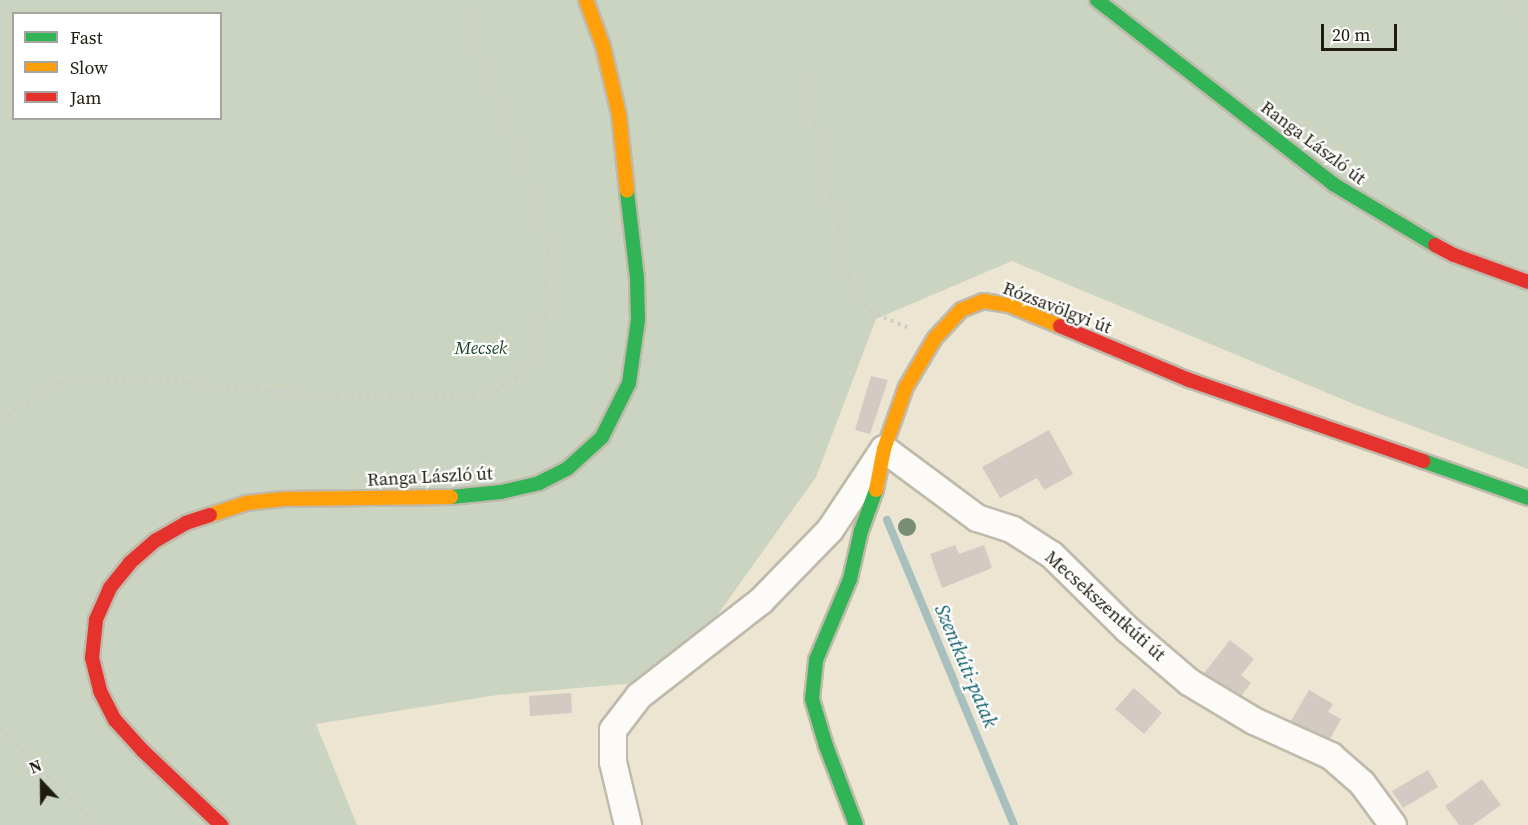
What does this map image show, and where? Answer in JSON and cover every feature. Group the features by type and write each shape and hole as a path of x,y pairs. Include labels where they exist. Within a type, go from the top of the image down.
{"main road":[{"name":"Ranga László út","path":"221,825 143,751 116,720 100,691 92,658 96,620 110,588 130,563 156,540 186,523 246,503 282,499 444,498 501,492 539,483 567,469 602,437 629,384 638,320 637,278 619,115 603,46 586,0"},
{"name":"Ranga László út","path":"1097,0 1334,184 1412,233 1454,255 1528,282"},
{"name":"Rózsavölgyi út","path":"856,825 826,746 812,699 816,660 850,579 861,531 874,501 885,449 906,387 935,338 961,310 983,301 1009,305 1188,380 1528,498"}],"street":[{"path":"628,825 613,762 613,730 639,696 761,601 830,530 885,449"},
{"name":"Mecsekszentkúti út","path":"885,449 977,518 1013,530 1052,555 1127,629 1189,681 1254,721 1331,756 1362,783 1393,825"}],"path":[{"path":"0,417 62,383 167,380 284,392 420,398 488,393 516,378 535,356 544,318 548,246 524,167 467,21 464,0"},
{"path":"1507,0 1528,32"},
{"path":"804,75 849,278 870,312 935,338"},
{"path":"0,728 97,825"}],"green space":[{"name":"Mecsek","path":"0,0 1528,0 1528,469 1356,405 1012,261 876,319 816,477 671,680 497,695 316,724 357,825 0,825"}],"building":[{"path":"871,376 888,380 870,434 855,430"},
{"path":"1049,430 1073,474 1044,490 1037,478 1000,498 982,467"},
{"path":"955,545 959,554 984,545 992,568 942,588 930,554"},
{"path":"1230,640 1254,659 1241,675 1251,683 1241,696 1204,673"},
{"path":"1134,688 1162,713 1144,734 1115,709"},
{"path":"1309,690 1333,704 1328,712 1341,719 1330,739 1291,721"},
{"path":"571,693 572,713 530,716 529,696"},
{"path":"1428,770 1438,787 1403,808 1392,791"},
{"path":"1482,779 1501,805 1473,825 1459,825 1445,806"}],"waterway":[{"name":"Szentkúti-patak","path":"887,520 1014,825"}],"traffic: fast":[{"path":"1097,0 1333,184 1435,245"},
{"path":"451,497 501,492 539,483 567,469 602,437 629,383 638,320 637,278 627,191"},
{"path":"1423,461 1528,498"},
{"path":"856,825 826,746 812,699 816,660 850,579 861,531 876,490"}],"traffic: slow":[{"path":"586,0 603,46 619,115 627,191"},
{"path":"876,490 884,449 906,387 935,338 961,310 983,301 1009,305 1060,326"},
{"path":"210,515 246,503 282,499 451,497"}],"traffic: jam":[{"path":"1435,245 1454,255 1528,282"},
{"path":"1060,326 1189,380 1423,461"},
{"path":"210,515 186,523 156,540 130,563 110,588 96,620 92,658 100,691 115,720 143,751 221,825"}]}
